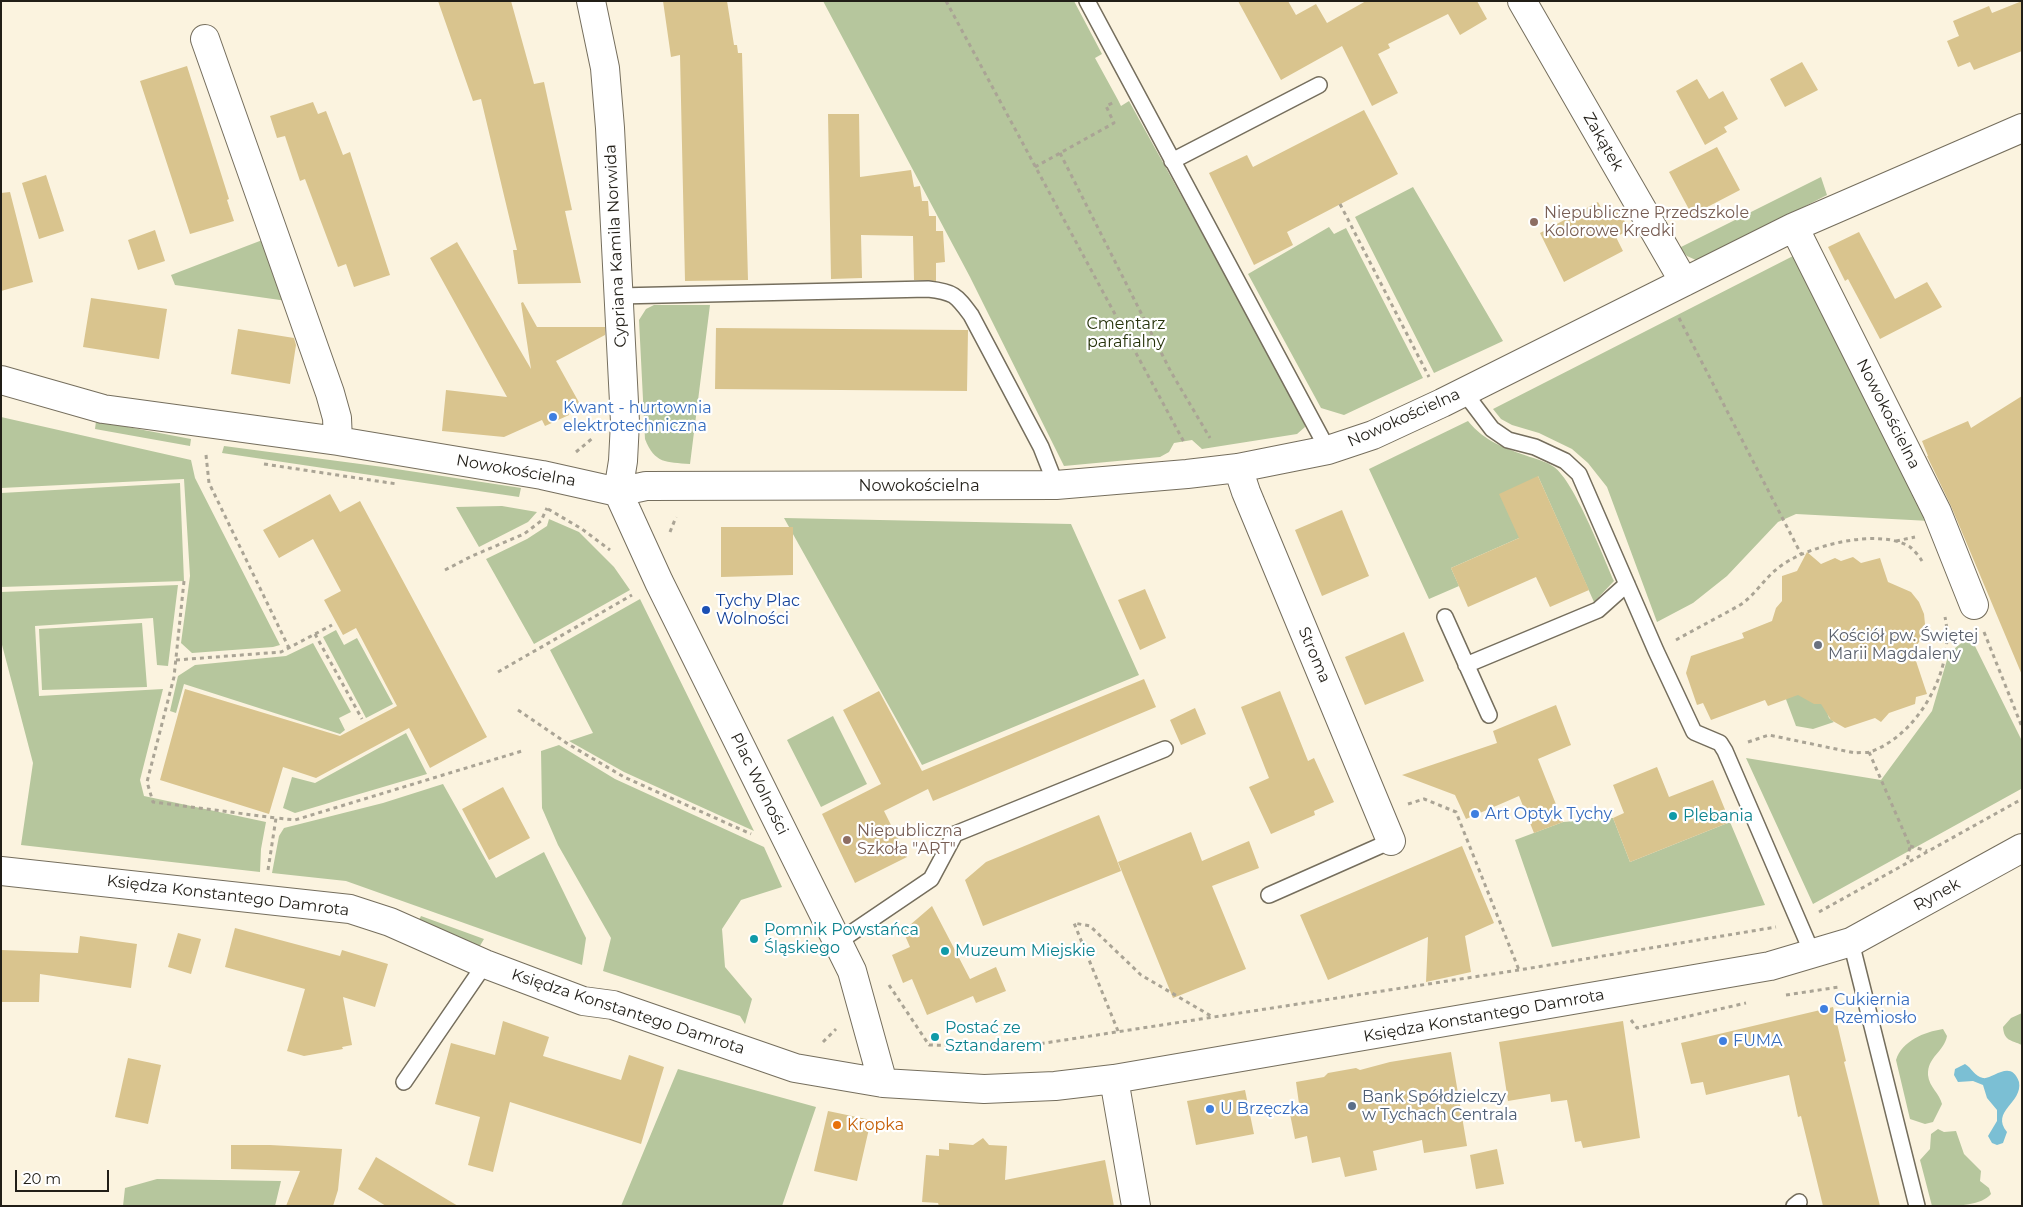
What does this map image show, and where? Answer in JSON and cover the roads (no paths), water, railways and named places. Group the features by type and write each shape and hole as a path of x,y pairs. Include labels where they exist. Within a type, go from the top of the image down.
{"street":[{"name":"Cypriana Kamila Norwida","path":"591,1 605,68 610,128 625,422 624,461 618,492"},
{"name":"Zakątek","path":"1522,1 1675,286"},
{"path":"205,39 330,393 337,418 338,441"},
{"name":"Nowokościelna","path":"1,380 103,409 338,441 542,475 618,492 646,486 1056,485 1238,468 1328,450 1372,435 1453,397 1794,227 2022,128"},
{"name":"Nowokościelna","path":"1794,227 1938,512 1974,606"},
{"name":"Stroma","path":"1238,468 1246,492 1391,841"},
{"name":"Plac Wolności","path":"618,492 659,582 852,971 883,1083"},
{"name":"Rynek","path":"1852,942 2022,848"},
{"name":"Księdza Konstantego Damrota","path":"1,872 350,908 390,922 485,964 583,1000 613,1005 795,1068 883,1083 984,1089 1055,1086 1114,1078 1770,966 1852,942"},
{"path":"1114,1078 1136,1206"}],"lane":[{"path":"1087,1 1328,450"},
{"path":"1172,162 1318,85"},
{"path":"618,296 918,289 948,291 960,300 972,315 1041,447 1056,485"},
{"path":"1453,397 1492,430 1508,440 1535,447 1565,461 1579,474 1656,651 1694,732 1720,743 1725,751 1812,954"},
{"path":"1466,665 1598,610 1627,584"},
{"path":"1445,617 1489,716"},
{"path":"838,942 931,879 955,834 1165,750"},
{"path":"1269,895 1391,841"},
{"path":"1852,942 1917,1206"},
{"path":"404,1082 485,964"}],"water":[{"path":"1965,1064 1975,1074 1983,1078 2006,1071 2016,1075 2019,1089 2002,1118 2007,1132 2003,1143 1997,1145 1992,1143 1988,1136 1997,1121 1997,1110 1987,1098 1983,1085 1973,1081 1958,1082 1954,1075 1955,1069"}],"place":[{"name":"Niepubliczne Przedszkole Kolorowe Kredki","path":"1534,222"},
{"name":"Kwant - hurtownia elektrotechniczna","path":"553,417"},
{"name":"Tychy Plac Wolności","path":"706,610"},
{"name":"Kościół pw. Świętej Marii Magdaleny","path":"1818,645"},
{"name":"Art Optyk Tychy","path":"1475,814"},
{"name":"Plebania","path":"1673,816"},
{"name":"Niepubliczna Szkoła \"ART\"","path":"847,840"},
{"name":"Pomnik Powstańca Śląskiego","path":"754,939"},
{"name":"Muzeum Miejskie","path":"945,951"},
{"name":"Cukiernia Rzemiosło","path":"1824,1009"},
{"name":"Postać ze Sztandarem","path":"935,1037"},
{"name":"FUMA","path":"1723,1041"},
{"name":"Bank Spółdzielczy w Tychach Centrala","path":"1352,1106"},
{"name":"U Brzęczka","path":"1210,1109"},
{"name":"Kropka","path":"837,1125"}],"park label":[{"name":"Cmentarz parafialny","path":"1126,333"}]}
